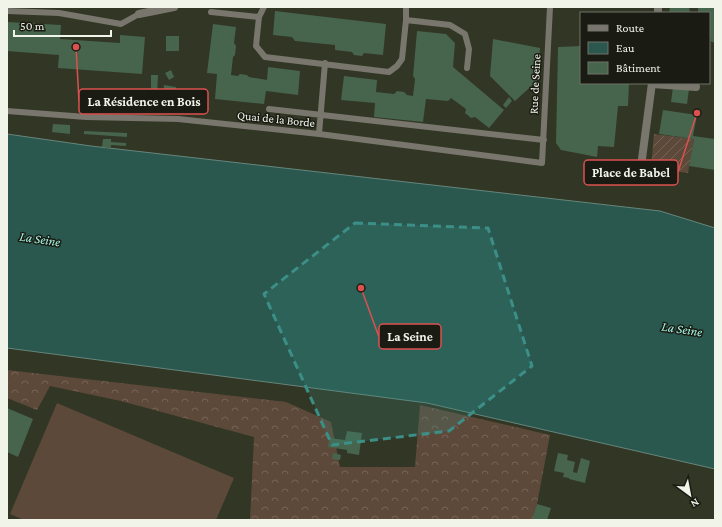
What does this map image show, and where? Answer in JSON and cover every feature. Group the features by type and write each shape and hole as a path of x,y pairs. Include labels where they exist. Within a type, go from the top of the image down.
{"street":[{"path":"139,14 174,7"},
{"path":"640,174 652,84 696,87"}],"lane":[{"path":"264,7 260,17 256,46 264,57 325,63 389,72 397,66 402,59 406,7"},
{"name":"Rue de Seine","path":"542,163 550,7"},
{"path":"7,11 59,13 120,24 139,14"},
{"path":"211,12 260,17"},
{"path":"406,20 450,25 465,34 469,49 467,68"},
{"path":"319,134 325,63"},
{"path":"269,109 544,140"},
{"name":"Quai de la Borde","path":"7,112 86,117 178,119 319,134 542,163"}],"highlighted area":[{"path":"355,223 488,228 532,366 449,431 332,445 264,294"}],"green space":[{"path":"654,134 694,139 688,173 651,168"},
{"path":"7,370 286,402 331,422 340,467 415,467 420,405 550,435 534,520 250,520 254,437 121,401 50,386 37,410 7,398"},
{"path":"57,403 234,478 216,520 24,520 10,514"}],"water":[{"name":"La Seine","path":"7,134 91,146 660,211 715,228 715,469 427,403 7,348"}],"building":[{"path":"670,7 689,7 690,12 669,12"},
{"path":"698,7 715,7 715,43 710,41 710,12 698,12"},
{"path":"275,11 386,24 383,55 364,53 362,56 354,55 352,52 335,50 335,45 295,41 292,37 273,35"},
{"path":"7,22 61,25 60,39 120,43 120,35 145,37 142,74 58,68 59,55 7,51"},
{"path":"213,24 236,27 234,43 236,46 231,75 238,76 240,74 267,80 268,67 300,71 298,95 266,91 264,104 215,99 217,74 207,73"},
{"path":"417,31 446,34 455,43 453,67 504,110 489,128 475,117 471,118 465,113 466,109 451,98 448,101 426,99 423,122 374,117 375,103 341,100 344,76 377,80 376,92 394,94 397,91 413,96 415,79 413,76"},
{"path":"166,36 179,36 179,51 166,51"},
{"path":"493,39 540,48 538,80 515,101 490,76"},
{"path":"580,46 580,84 629,84 628,106 618,106 614,147 598,146 597,157 561,150 556,143 558,47"},
{"path":"171,70 174,77 169,80 165,73"},
{"path":"151,75 158,75 157,98 151,98"},
{"path":"164,85 176,87 173,105 162,104"},
{"path":"673,87 689,89 687,104 671,102"},
{"path":"509,97 512,101 506,108 503,105"},
{"path":"663,110 697,115 693,136 715,139 715,170 689,166 694,139 659,134"},
{"path":"53,124 70,125 70,134 52,132"},
{"path":"84,131 127,133 127,137 84,134"},
{"path":"103,139 111,139 111,142 126,143 126,146 111,145 111,148 102,147"},
{"path":"7,408 33,419 18,457 7,452"},
{"path":"347,431 362,433 359,455 347,453 347,450 328,447 329,438 345,440"},
{"path":"333,453 341,455 340,460 332,459"},
{"path":"558,453 568,455 567,460 575,462 573,472 577,473 581,458 590,461 585,483 563,477 564,473 554,471"},
{"path":"537,504 551,508 547,520 532,520"}],"place":[{"name":"La Résidence en Bois","path":"76,47"},
{"name":"Place de Babel","path":"697,113"},
{"name":"La Seine","path":"361,288"}]}
